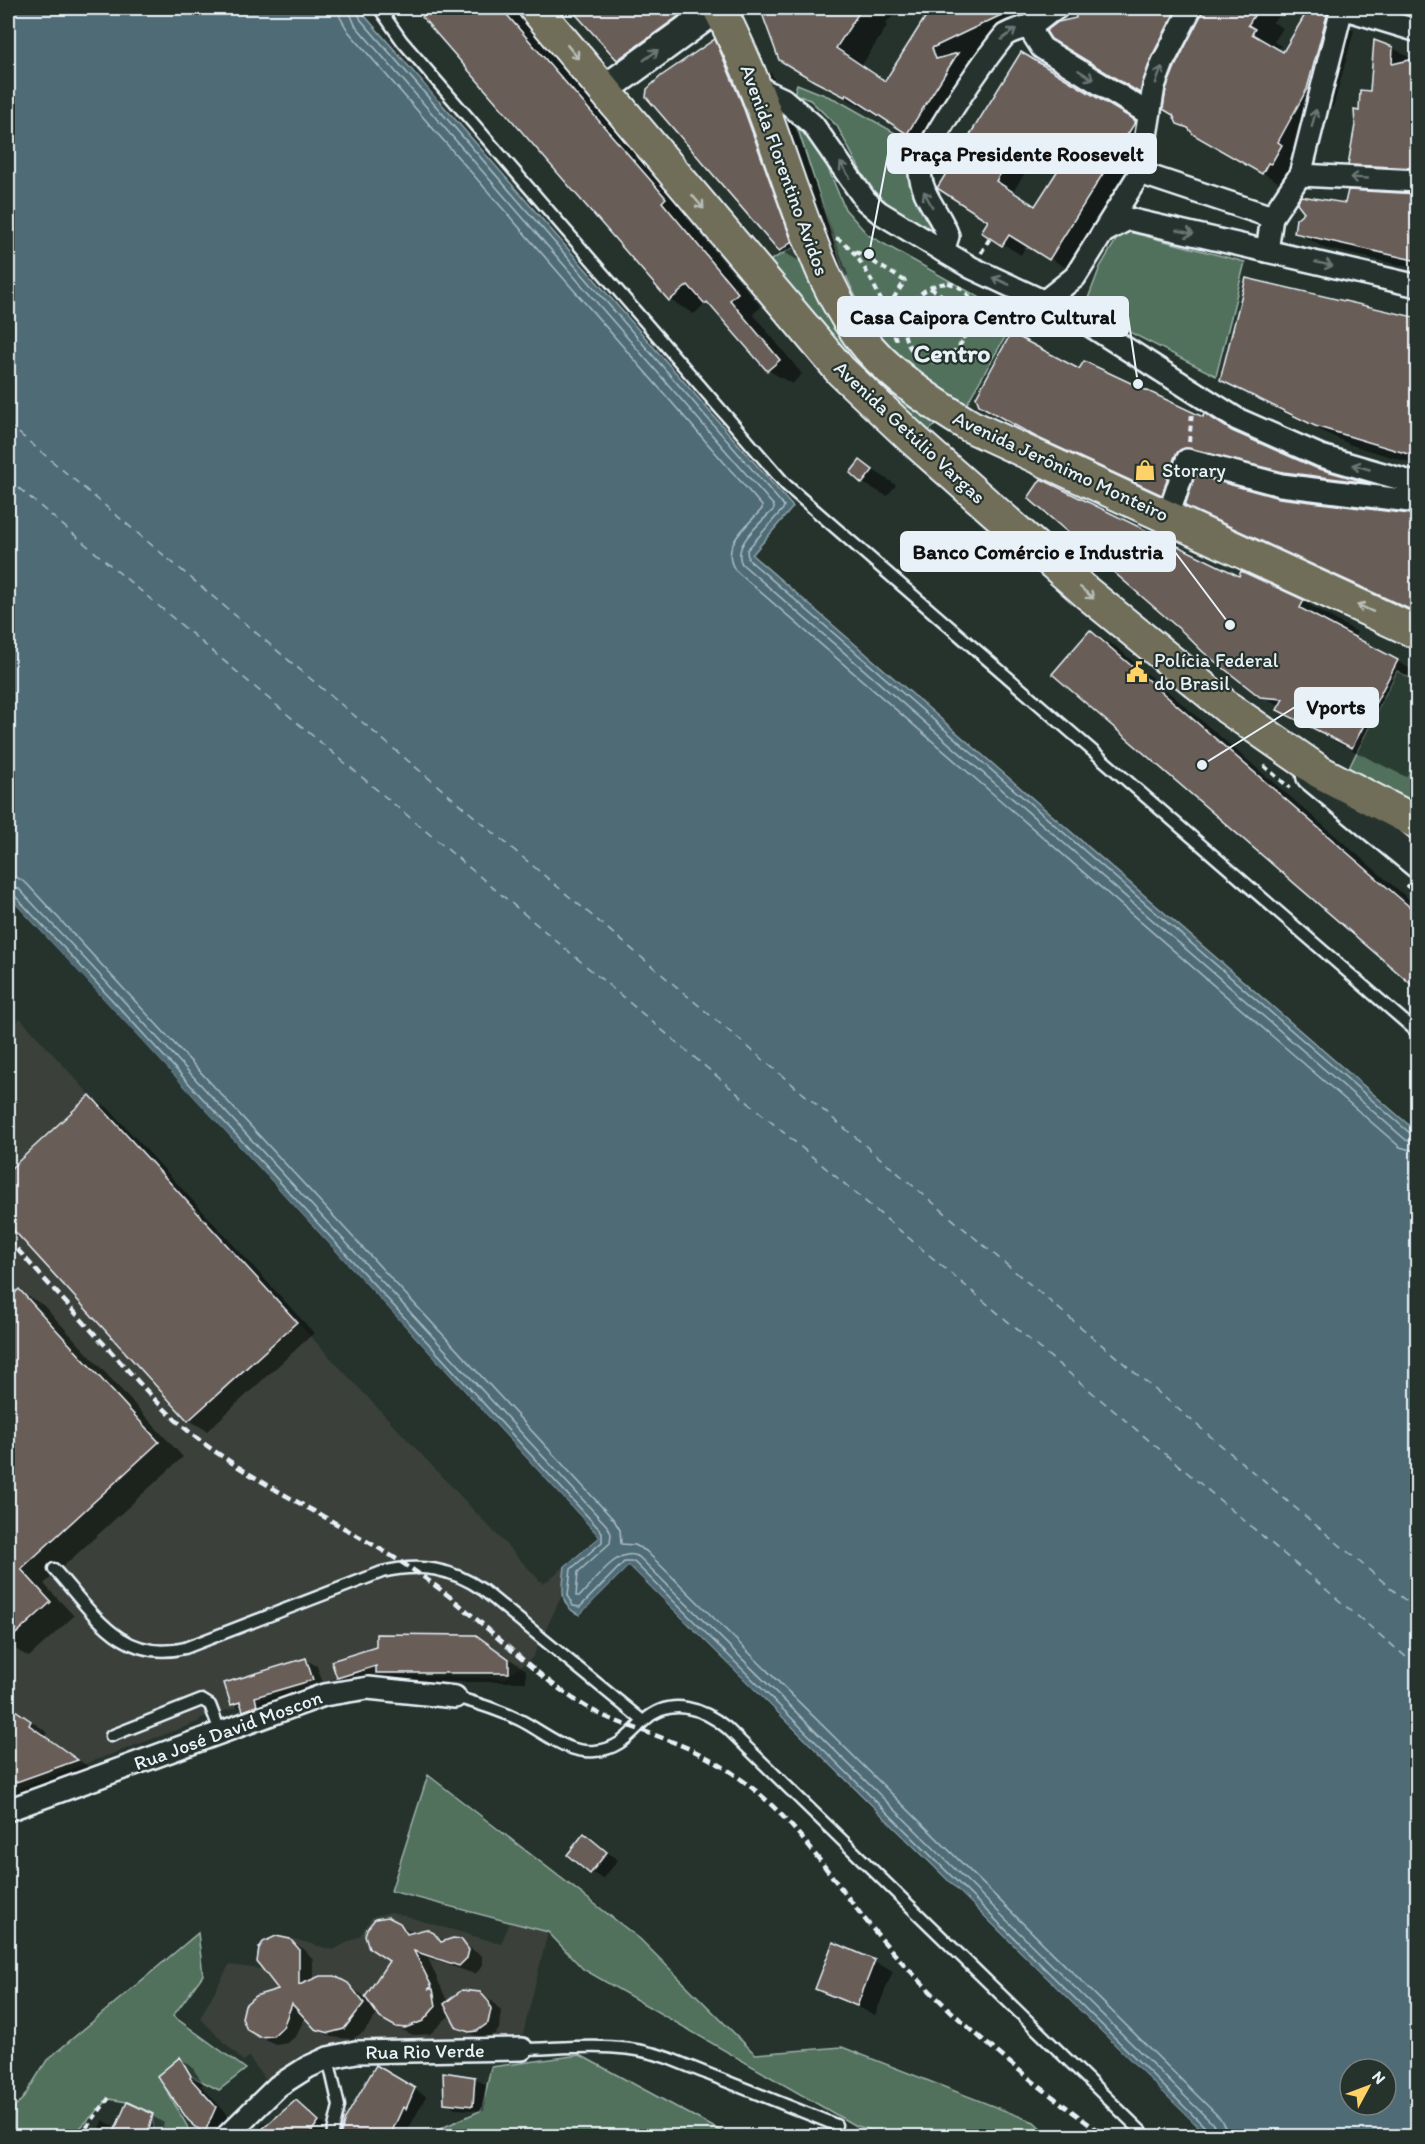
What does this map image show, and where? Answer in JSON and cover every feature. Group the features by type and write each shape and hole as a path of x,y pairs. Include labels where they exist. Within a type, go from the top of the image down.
{"main road":[{"name":"Avenida Getúlio Vargas","path":"535,8 821,348 871,400 1087,593 1228,708 1320,772 1414,842"},
{"path":"604,90 718,8"},
{"name":"Avenida Florentino Avidos","path":"718,8 755,86 828,285 841,309 865,343 905,382"},
{"name":"Avenida Jerônimo Monteiro","path":"905,382 970,426 1417,631"},
{"path":"1228,708 1337,798 1414,842"}],"street":[{"path":"943,251 948,236 923,190 921,162 998,43 1014,29 1034,24 1044,14 1058,8"},
{"path":"1045,301 1075,277 1104,232 1124,212 1140,173 1154,86 1163,62 1191,8"},
{"path":"1267,251 1272,217 1300,175 1342,8 1418,31"},
{"path":"1034,24 1033,34 1042,48 1149,114"},
{"path":"755,86 783,99 813,125 866,201 879,212 943,251 972,268 1075,316 1247,424 1321,456 1418,484"},
{"path":"1140,173 1272,217"},
{"path":"1300,175 1418,181"},
{"path":"1124,212 1267,251 1418,286"},
{"path":"1075,277 1075,316"},
{"path":"1168,516 1187,460 1281,485 1418,502"},
{"name":"Rua José David Moscon","path":"8,1810 324,1695 352,1689 384,1689 455,1697"},
{"name":"Rua Rio Verde","path":"227,2136 278,2086 308,2067 328,2058 356,2052 522,2049"}],"lane":[{"path":"379,8 402,40 759,457 786,485 1418,1033"},
{"path":"54,1569 119,1639 144,1651 158,1653 185,1648 382,1572 411,1566 439,1569 469,1581 483,1590 644,1721"},
{"path":"455,1697 499,1711 564,1745 585,1751 617,1745 627,1739 653,1714 676,1707 698,1709 717,1719 1146,2136"},
{"path":"111,1736 202,1700 210,1705 220,1731"},
{"path":"522,2049 610,2047 648,2051 836,2125"},
{"path":"328,2058 339,2106 332,2136"}],"path":[{"path":"827,235 846,242 854,250 905,281 885,311"},
{"path":"982,252 990,238"},
{"path":"854,250 885,311 898,349"},
{"path":"948,282 958,286 968,297 971,313 971,324 965,338 947,357 934,361 918,357 909,348 904,335 904,322 910,304 929,287 948,282"},
{"path":"929,287 971,313"},
{"path":"910,304 929,317"},
{"path":"936,314 943,316 945,326 941,332 930,330 927,324 929,317 936,314"},
{"path":"945,326 965,338"},
{"path":"1187,460 1193,404"},
{"path":"80,2136 109,2098"}],"shaded area":[{"path":"20,1018 297,1322 543,1584 565,1566 561,1597 533,1657 505,1679 349,1674 201,1718 198,1722 8,1793 8,1030"},
{"path":"391,1912 501,1944 510,1922 548,1932 522,2038 347,2040 305,2053 265,2079 249,2057 243,2061 200,2018 229,1965 260,1969 259,1948 269,1938 283,1936 333,1950 360,1936 372,1917"},
{"path":"854,2125 865,2132 875,2136 849,2136"}],"green space":[{"path":"797,84 837,100 906,139 904,150 908,173 933,227 934,236 883,206 872,192 837,126 810,100 794,94"},
{"path":"796,123 814,141 845,209 868,235 1016,318 966,405 940,391 886,349 863,312 844,272"},
{"path":"1122,230 1245,262 1216,376 1084,309 1100,267"},
{"path":"798,245 938,423 920,438 764,264"},
{"path":"1397,671 1417,682 1417,804 1348,770"},
{"path":"428,1775 640,1939 755,2054 842,2047 1034,2122 1049,2136 891,2136 854,2125 583,1969 548,1932 391,1891"},
{"path":"198,1933 203,1975 173,2016 246,2069 219,2090 191,2076 181,2060 158,2075 191,2133 189,2136 155,2136 152,2114 127,2102 109,2099 72,2136 8,2136 8,2115 24,2097 47,2060"},
{"path":"580,2055 730,2136 433,2136 442,2128 482,2110 491,2067"}],"water":[{"path":"8,8 361,8 365,16 793,507 752,555 1417,1132 1417,2136 1207,2136 629,1566 580,1615 573,1611 563,1595 565,1566 599,1537 8,896"}],"pier":[{"path":"361,8 364,8 441,99 439,101"},
{"path":"8,896 599,1537 562,1568 563,1564 595,1537 8,901"},
{"path":"629,1566 1207,2136 1202,2136 629,1570 582,1617 580,1615"}],"building":[{"path":"433,8 501,8 666,198 662,202 738,293 730,300 780,360 767,371 707,302 705,304 688,285 669,301 422,17"},
{"path":"570,8 690,8 617,60"},
{"path":"760,8 862,8 836,48 885,81 931,8 1016,8 932,48 936,59 958,53 907,134 846,94 845,97 779,60"},
{"path":"1075,8 1177,8 1151,58 1140,93 1051,39 1046,31 1058,22 1076,18"},
{"path":"1204,8 1259,8 1248,25 1255,29 1252,34 1283,52 1309,8 1329,8 1307,89 1278,142 1282,145 1262,174 1194,135 1188,128 1177,124 1173,115 1163,109 1166,89"},
{"path":"715,39 741,101 792,242 779,251 646,97 647,89 661,76"},
{"path":"1374,40 1393,47 1392,64 1418,58 1418,168 1348,165 1355,125 1354,110 1359,111 1360,90 1370,91"},
{"path":"1021,52 1136,121 1049,260 1009,235 1002,246 981,232 988,221 937,188","holes":["1018,145 1058,170 1035,206 996,181"]},
{"path":"1348,190 1418,194 1418,261 1294,233 1296,219 1304,212 1297,203 1301,196 1345,203"},
{"path":"1246,278 1418,318 1418,457 1315,426 1220,380"},
{"path":"1011,333 1079,369 1084,361 1203,417 1204,413 1232,431 1316,468 1369,483 1283,472 1185,448 1175,456 1162,495 1036,437 979,405 976,397"},
{"path":"860,460 873,470 862,484 850,473"},
{"path":"1195,475 1279,498 1418,515 1418,613 1185,506"},
{"path":"1041,479 1239,576 1241,571 1304,600 1300,608 1398,660 1352,748 1277,710 1283,699 1260,697 1203,652 1028,498"},
{"path":"1090,630 1418,914 1418,990 1052,674"},
{"path":"90,1095 297,1322 188,1421 8,1224 8,1171"},
{"path":"19,1289 159,1442 21,1569 51,1602 8,1641 8,1300"},
{"path":"376,1634 476,1635 509,1659 509,1673 376,1673 376,1666 337,1678 331,1661 376,1647"},
{"path":"306,1658 313,1680 255,1697 257,1706 243,1711 240,1702 231,1705 224,1683"},
{"path":"8,1705 31,1721 29,1725 78,1760 8,1785"},
{"path":"584,1833 607,1852 590,1874 567,1855"},
{"path":"388,1917 400,1923 407,1934 426,1929 434,1933 441,1942 453,1938 461,1939 469,1950 467,1958 459,1966 414,1951 432,1987 428,1989 433,1989 436,2006 423,2021 405,2028 396,2027 380,2018 365,1997 389,1961 369,1948 365,1935 375,1919"},
{"path":"276,1936 290,1939 299,1949 299,1985 320,1976 335,1976 348,1983 364,2003 344,2029 329,2033 315,2029 292,2004 283,2027 273,2036 259,2037 247,2030 242,2018 245,2005 255,1996 278,1989 257,1962 259,1948 263,1942"},
{"path":"833,1942 875,1960 857,2006 815,1989"},
{"path":"462,1990 480,1992 489,2002 491,2009 488,2023 477,2031 469,2032 457,2028 444,2004"},
{"path":"180,2057 190,2078 216,2107 204,2134 188,2120 157,2076"},
{"path":"376,2065 415,2088 406,2109 403,2107 390,2136 340,2136 345,2119"},
{"path":"443,2072 475,2077 473,2106 444,2103"},
{"path":"296,2100 319,2121 308,2136 254,2136"},
{"path":"127,2102 153,2114 147,2136 112,2136"}],"ferry route":[{"path":"8,424 1418,1611"},
{"path":"8,479 1418,1667"}],"railway":[{"path":"8,1239 156,1401 202,1442 257,1479 373,1545 429,1581 541,1675 591,1710 700,1754 734,1774 763,1797 800,1836 884,1942 935,1996 1017,2069 1105,2136"}],"place":[{"name":"Praça Presidente Roosevelt","path":"869,254"},
{"name":"Casa Caipora Centro Cultural","path":"1138,384"},
{"name":"Storary","path":"1145,470"},
{"name":"Banco Comércio e Industria","path":"1230,625"},
{"name":"Polícia Federal do Brasil","path":"1137,672"},
{"name":"Vports","path":"1202,765"}],"district":[{"name":"Centro","path":"952,353"}]}
